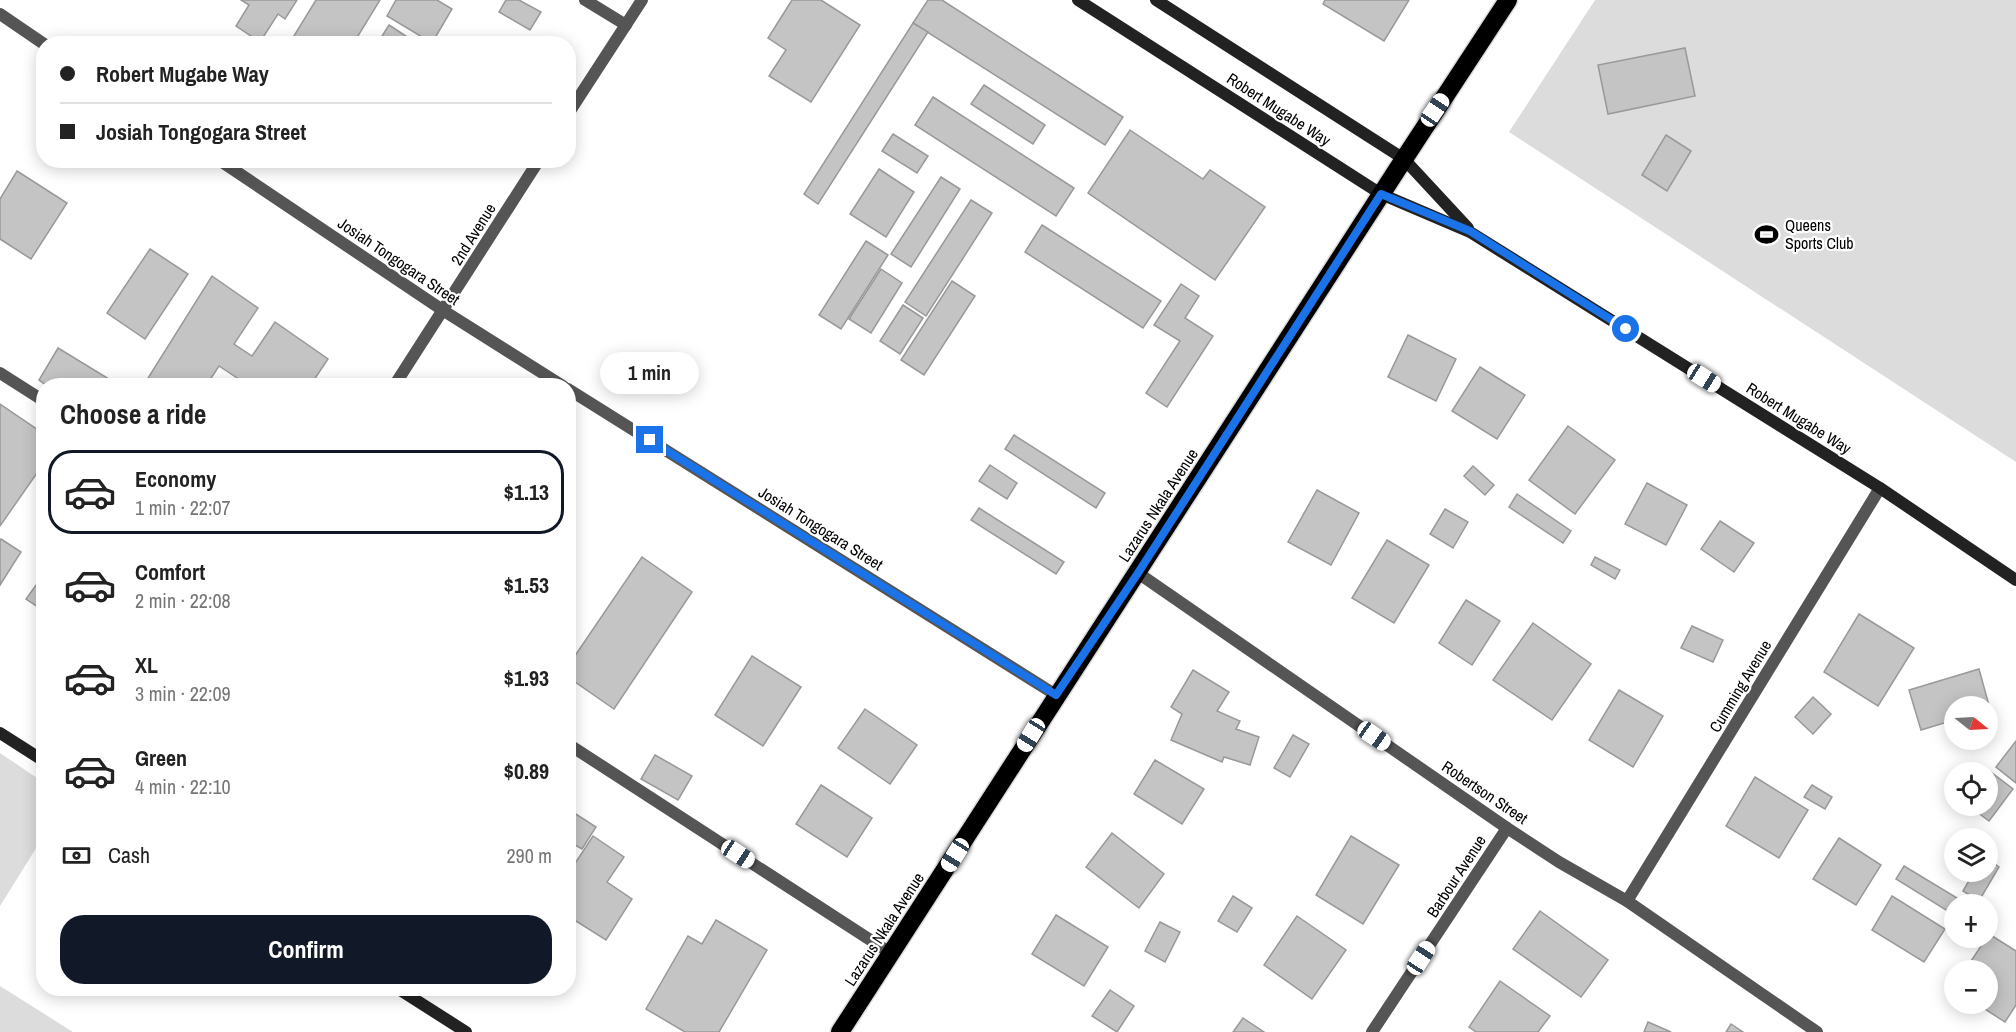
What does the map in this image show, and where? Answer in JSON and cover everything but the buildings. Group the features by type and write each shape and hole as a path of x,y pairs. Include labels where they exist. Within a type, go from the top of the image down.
{"highway":[{"name":"Lazarus Nkala Avenue","path":"840,1032 1508,0"}],"main road":[{"name":"Robert Mugabe Way","path":"1078,0 1381,194 1470,231 1880,488 2016,580"},
{"name":"Robert Mugabe Way","path":"1156,0 1404,159 1470,231"},
{"path":"0,733 36,756"},
{"path":"410,996 466,1032"}],"street":[{"path":"585,0 626,24"},
{"path":"576,102 642,0"},
{"path":"0,14 36,39"},
{"name":"Josiah Tongogara Street","path":"231,168 444,311 550,378"},
{"name":"2nd Avenue","path":"399,378 534,168"},
{"path":"0,373 36,396"},
{"name":"Josiah Tongogara Street","path":"576,394 1056,695"},
{"name":"Cumming Avenue","path":"1627,901 1880,488"},
{"name":"Robertson Street","path":"1138,573 1507,828 1559,862 1627,901 1817,1032"},
{"path":"576,749 892,954"},
{"name":"Barbour Avenue","path":"1372,1032 1507,828"}],"shaded area":[{"path":"1595,0 2016,0 2016,462 1509,132"},
{"path":"0,753 36,777 36,848 0,906"},
{"path":"0,986 73,1032 0,1032"}],"place":[{"name":"Queens Sports Club","path":"1767,234"}],"route":[{"path":"650,440 1056,695 1138,573 1381,194 1470,231 1626,329"}]}
